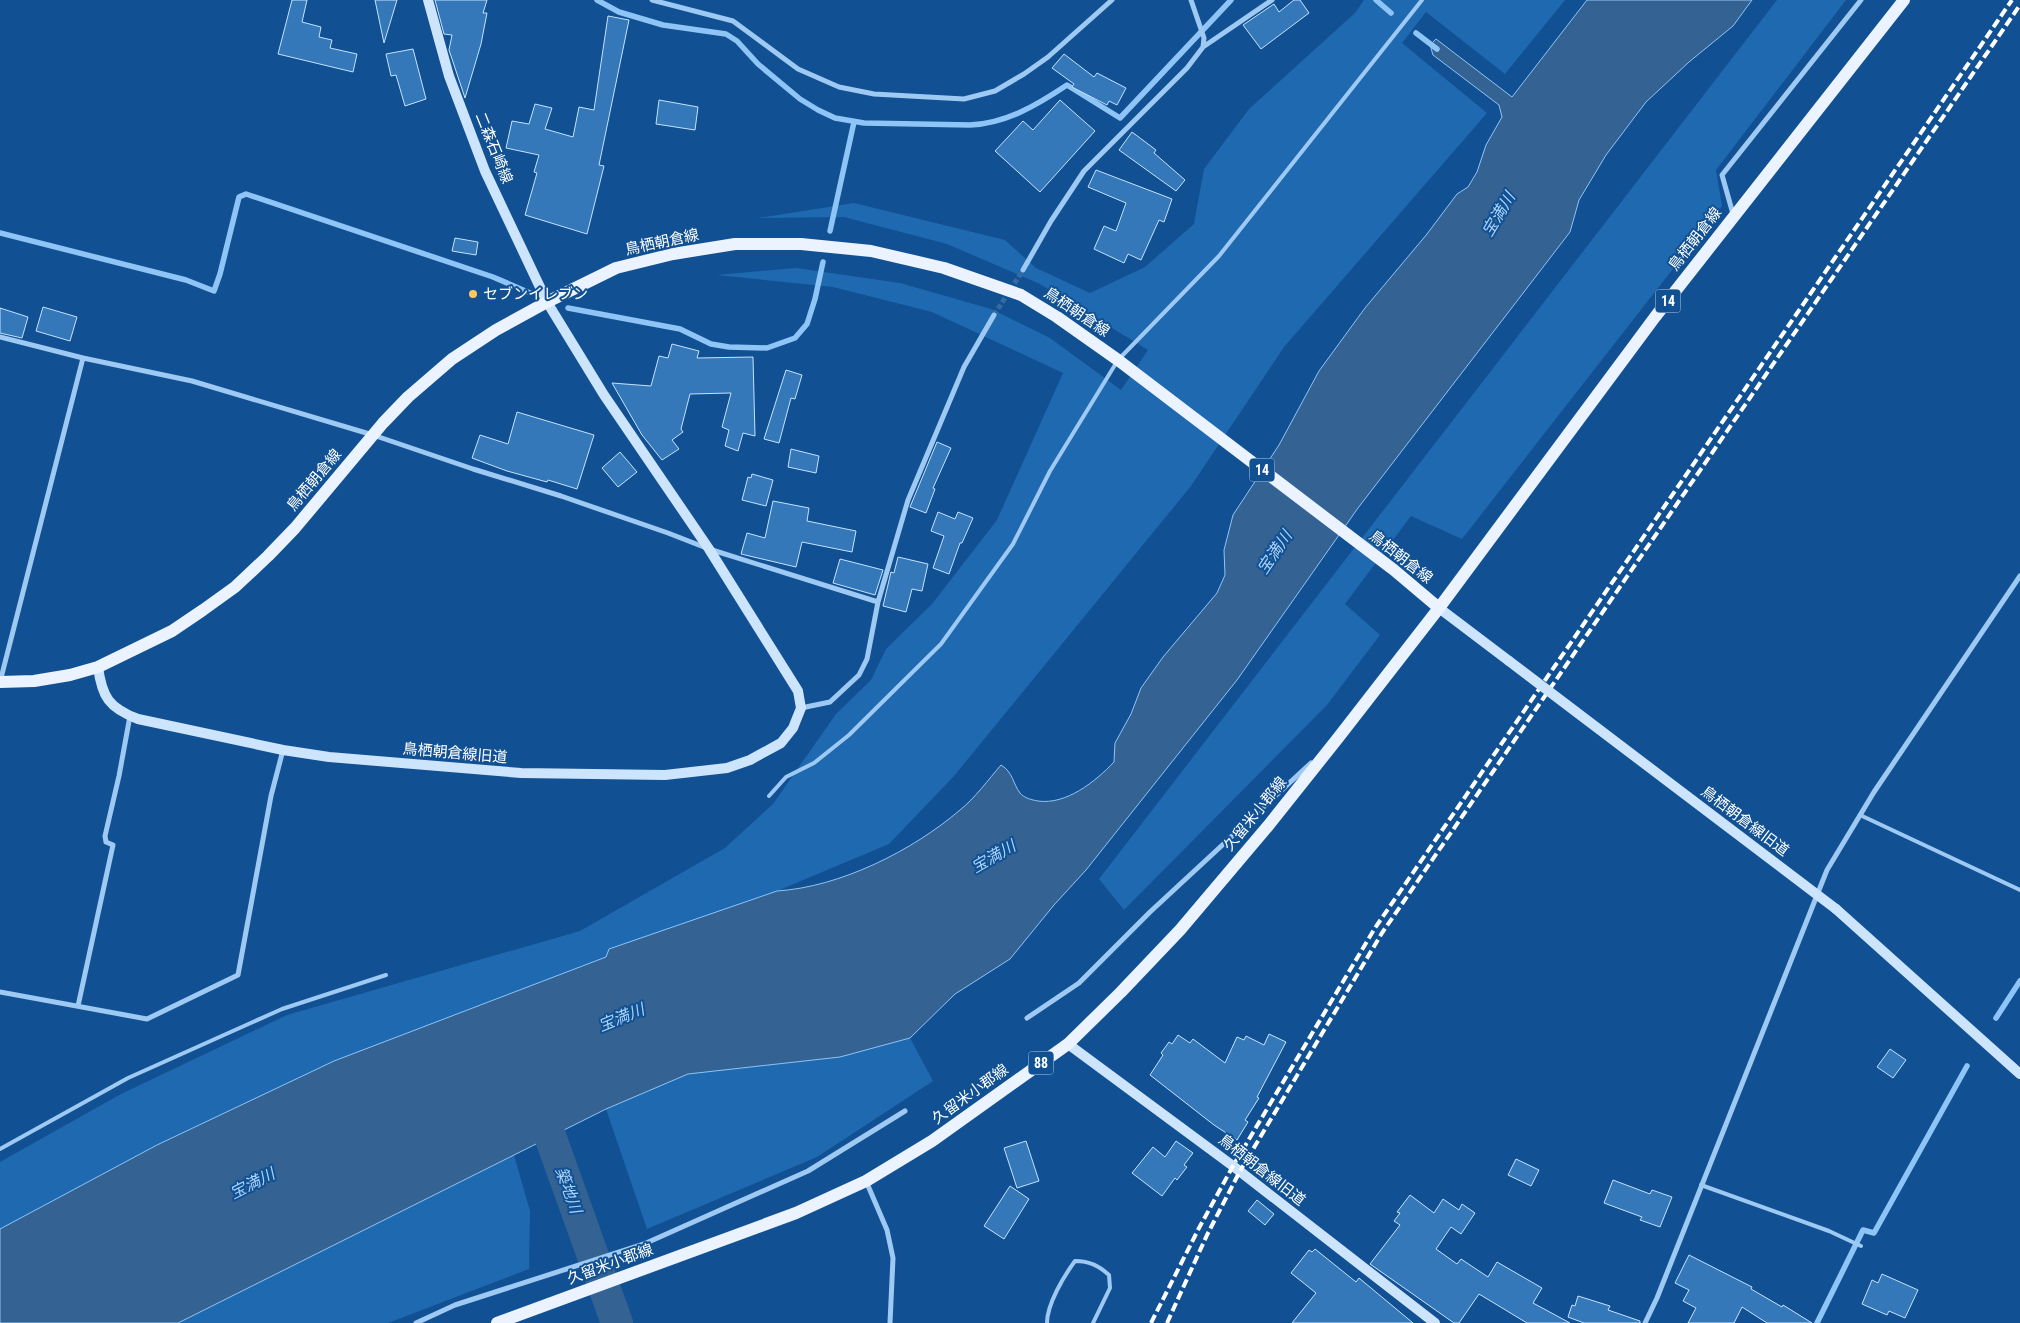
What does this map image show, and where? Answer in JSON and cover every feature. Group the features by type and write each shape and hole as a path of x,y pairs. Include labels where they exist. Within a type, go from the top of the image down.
{"main road":[{"name":"鳥栖朝倉線","path":"0,682 34,681 70,675 98,667 172,631 235,587 295,528 373,435 408,397 452,359 496,330 616,268 673,254 735,244 810,245 871,252 944,268 1021,296 1057,317 1118,360 1394,570 1439,608 1655,317 1904,0"},
{"name":"久留米小郡線","path":"497,1323 796,1212 866,1181 932,1141 1068,1044 1180,930 1268,826 1439,608"}],"street":[{"name":"二森石崎線","path":"428,0 449,76 485,170 547,302 604,395 709,550 798,691 801,708"},
{"path":"652,0 733,21 798,68 839,87 874,94 964,99 995,90 1024,74 1048,57 1112,0"},
{"path":"1191,0 1204,38 1203,47"},
{"path":"1023,270 1051,221 1084,171 1187,68 1203,47 1272,0"},
{"path":"1734,216 1722,176 1860,0"},
{"path":"801,708 830,702 859,675 867,659 878,602 908,500 964,367 994,315"},
{"path":"0,337 83,358 192,381 373,435 570,499 668,533 709,550 878,602"},
{"path":"0,682 83,358"},
{"path":"1644,1323 1657,1298 1827,870 1874,792 2020,576"},
{"name":"鳥栖朝倉線旧道","path":"1439,608 1836,909 2020,1074"},
{"name":"鳥栖朝倉線旧道","path":"98,667 101,687 109,702 123,714 138,719 283,750 329,757 521,774 665,775 727,768 750,760 781,743 793,728 801,708"},
{"path":"78,1006 113,845 106,842 105,836 130,716"},
{"path":"1027,1018 1078,983 1150,912 1338,738"},
{"path":"0,992 147,1019 238,975 271,796 283,750"},
{"name":"鳥栖朝倉線旧道","path":"1068,1044 1233,1166 1436,1323"},
{"path":"416,1323 455,1305 644,1244 808,1171 905,1111"},
{"path":"866,1181 886,1230 893,1258 890,1323"}],"lane":[{"path":"769,796 786,777 814,763 849,735 941,644 1013,544 1050,471 1118,360 1219,256 1422,0"},
{"path":"1860,815 2020,890"},
{"path":"0,1148 128,1078 282,1009 386,975"},
{"path":"1701,1185 1829,1232 1861,1246"},
{"path":"1047,1323 1047,1314 1067,1272 1076,1261 1087,1261 1100,1267 1109,1275 1110,1288 1093,1323"}],"shaded area":[{"path":"1364,0 1565,0 1505,74 1426,12 1402,43 1487,113 1284,347 1191,486 954,776 889,844 777,891 610,949 606,957 334,1061 157,1145 0,1229 0,1162 121,1094 287,1015 580,931 725,848 773,804 836,714 871,680 886,649 932,604 997,520 1063,373 932,312 833,287 717,275 796,268 900,283 991,309 1050,338 1121,390 1148,350 1040,284 947,244 844,217 758,218 854,203 1005,240 1036,268 1090,293 1145,267 1194,224 1204,169 1249,109 1355,13"},
{"path":"1777,0 1846,0 1716,170 1722,206 1462,539 1411,516 1345,604 1380,635 1327,705 1124,910 1099,879"},
{"path":"910,1038 933,1081 817,1157 647,1229 606,1109 688,1074 840,1057"},
{"path":"514,1155 530,1211 529,1269 388,1323 178,1323"}],"water":[{"name":"宝満川","path":"1587,0 1752,0 1733,26 1689,62 1646,102 1606,155 1579,200 1570,232 1358,508 1237,680 1086,870 1054,905 1010,959 955,994 910,1038 840,1057 688,1074 606,1109 178,1323 0,1323 0,1229 157,1145 334,1061 606,957 609,949 777,891 825,882 874,864 898,853 941,825 971,800 1001,765 1008,771 1022,795 1028,799 1038,801 1049,801 1069,796 1098,777 1114,762 1115,743 1131,714 1141,688 1163,657 1217,593 1225,575 1224,550 1233,515 1279,445 1319,371 1365,308 1427,234 1457,194 1468,187 1477,172 1486,145 1502,117 1499,105 1433,55 1430,45 1436,39 1512,97"}],"building":[{"path":"292,0 307,0 302,22 321,27 319,37 332,40 330,48 357,54 353,72 278,54"},
{"path":"375,0 397,0 384,43"},
{"path":"435,0 487,0 483,13 487,13 481,44 465,98 449,50 452,35 444,34"},
{"path":"1294,0 1300,0 1309,13 1261,49 1243,25 1274,4 1279,12"},
{"path":"608,16 629,20 599,165 604,166 587,234 525,215 537,173 534,172 539,155 506,148 512,121 529,124 535,104 552,108 545,129 573,137 579,107 594,110"},
{"path":"413,49 426,99 405,106 396,75 391,76 386,54"},
{"path":"1064,54 1094,77 1097,73 1126,88 1117,105 1109,101 1107,105 1072,87 1074,84 1052,68"},
{"path":"659,100 698,107 695,130 656,124"},
{"path":"1060,100 1095,131 1040,192 995,151 1023,121 1033,130"},
{"path":"1132,132 1156,150 1154,153 1185,180 1176,191 1119,150"},
{"path":"1096,170 1172,199 1164,222 1159,220 1141,260 1128,254 1124,263 1094,249 1104,226 1116,231 1126,203 1088,187"},
{"path":"455,238 478,242 476,255 452,251"},
{"path":"43,307 77,317 70,341 36,331"},
{"path":"0,308 28,317 22,338 0,333"},
{"path":"672,344 699,351 697,358 753,357 755,436 743,433 738,451 725,446 729,430 722,427 731,393 690,394 681,429 683,432 672,440 679,449 662,460 642,435 612,383 651,386 659,356 668,358"},
{"path":"786,370 802,375 795,399 791,398 779,443 764,439"},
{"path":"517,412 594,435 577,489 507,471 472,458 480,435 508,444"},
{"path":"937,442 951,448 933,488 935,489 926,513 910,507"},
{"path":"791,449 819,456 816,473 788,467"},
{"path":"620,452 637,472 618,487 602,468"},
{"path":"752,474 773,480 766,506 742,500 748,477 751,478"},
{"path":"773,501 809,508 807,521 856,531 852,552 802,542 796,567 741,554 747,533 765,538"},
{"path":"938,512 955,519 958,512 973,518 962,543 960,543 949,574 933,568 944,536 931,531"},
{"path":"898,557 928,564 922,591 912,589 906,612 883,606 891,572 894,573"},
{"path":"840,559 883,570 875,595 833,583"},
{"path":"1269,1034 1286,1042 1257,1097 1259,1098 1245,1120 1248,1122 1237,1140 1214,1125 1150,1075 1163,1055 1161,1053 1169,1042 1172,1044 1178,1035 1190,1043 1193,1039 1225,1063 1237,1037 1244,1040 1246,1036 1264,1045"},
{"path":"1890,1049 1906,1060 1893,1078 1877,1067"},
{"path":"1026,1141 1039,1181 1017,1188 1004,1148"},
{"path":"1176,1141 1193,1153 1184,1165 1187,1167 1177,1180 1175,1178 1162,1196 1132,1173 1153,1147 1165,1157"},
{"path":"1516,1159 1539,1170 1531,1186 1508,1175"},
{"path":"1613,1180 1650,1194 1652,1190 1672,1197 1660,1227 1640,1220 1642,1217 1604,1203"},
{"path":"1010,1186 1029,1199 1004,1239 984,1226"},
{"path":"1410,1195 1434,1213 1443,1199 1459,1210 1462,1204 1475,1213 1461,1234 1451,1227 1436,1249 1457,1264 1461,1259 1488,1277 1497,1262 1542,1288 1533,1303 1570,1323 1527,1323 1479,1294 1459,1323 1454,1323 1370,1264 1400,1225 1394,1221 1400,1213 1397,1212"},
{"path":"1257,1200 1274,1214 1265,1225 1248,1211"},
{"path":"1315,1249 1356,1282 1359,1278 1413,1323 1292,1323 1316,1293 1291,1273 1309,1250 1312,1252"},
{"path":"1689,1255 1752,1287 1751,1289 1782,1307 1783,1305 1812,1323 1767,1323 1742,1307 1734,1323 1688,1323 1696,1308 1683,1301 1689,1290 1675,1283"},
{"path":"1882,1274 1918,1290 1905,1318 1889,1311 1887,1315 1862,1304 1872,1280 1878,1283"},
{"path":"1578,1296 1610,1306 1608,1310 1640,1321 1640,1323 1584,1323 1568,1317 1572,1305 1575,1306"}],"waterway":[{"path":"597,0 619,12 663,25 726,34 737,41 758,64 800,99 835,118 864,123 970,125 984,124 1009,117 1033,106 1067,85 1120,118 1231,0"},
{"path":"1376,0 1391,13"},
{"path":"1416,33 1437,49"},
{"path":"830,231 854,122"},
{"path":"0,233 186,280 214,291 239,197 246,194 493,277 530,293"},
{"path":"568,308 680,329 711,344 729,347 767,348 795,338 807,324 823,262"},
{"path":"1996,1018 2020,981"},
{"path":"1817,1323 1863,1230 1874,1233 1967,1066"},
{"name":"築地川","path":"535,1094 617,1323"}],"tunnel":[{"path":"994,315 1023,270"}],"railway":[{"path":"1151,1323 1233,1166 1375,928 2012,0"},
{"path":"1167,1323 1207,1235 1240,1171 1382,933 2020,5"}],"place":[{"name":"セブンイレブン","path":"473,294"}]}
